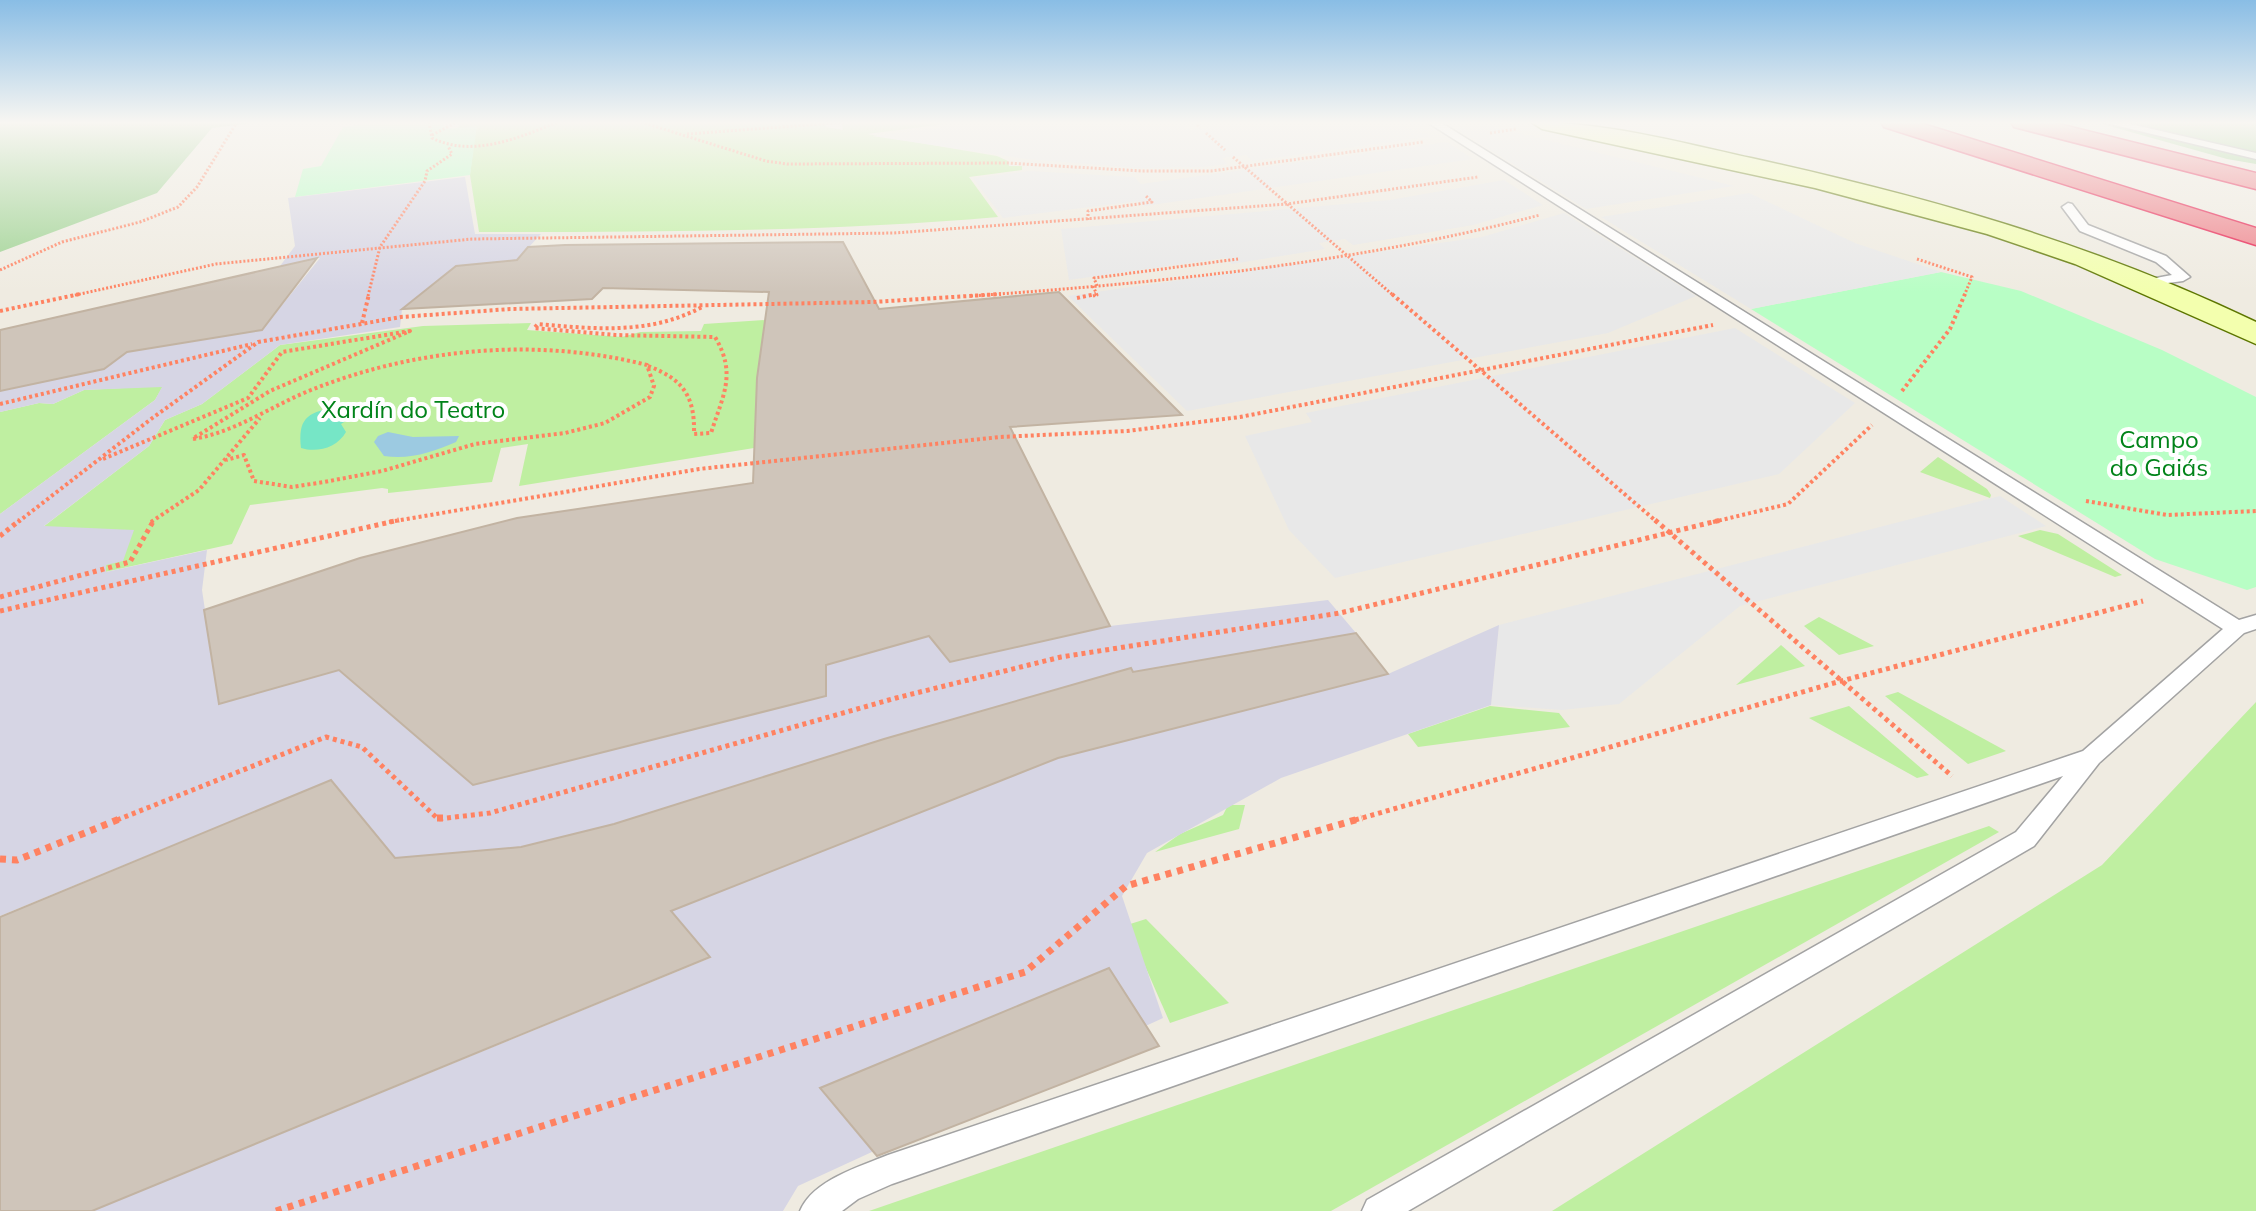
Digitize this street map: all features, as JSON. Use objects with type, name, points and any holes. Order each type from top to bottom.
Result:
[{"type":"highway","points":[[2071,179],[2256,237]]},
{"type":"highway","points":[[2128,179],[2256,218]]},
{"type":"street","points":[[1798,179],[1882,197],[2042,242],[2150,283],[2256,334]]},
{"type":"lane","points":[[1378,1211],[2025,839],[2091,757],[2246,625],[2179,591],[1521,179]]},
{"type":"lane","points":[[2068,207],[2084,228],[2161,259],[2183,277],[2150,283]]},
{"type":"lane","points":[[816,1211],[847,1188],[888,1170],[2091,757]]},
{"type":"path","points":[[0,270],[62,242],[154,218],[178,207],[202,179]]},
{"type":"path","points":[[362,323],[380,247],[425,179]]},
{"type":"path","points":[[1258,179],[1977,798]]},
{"type":"path","points":[[0,311],[216,264],[380,247],[498,238],[894,233],[1287,204],[1465,179]]},
{"type":"path","points":[[1088,220],[1088,211],[1152,202],[1145,195]]},
{"type":"path","points":[[0,404],[258,342],[401,317],[510,309],[873,302],[1095,286],[1242,270],[1471,233],[1568,208]]},
{"type":"path","points":[[1077,298],[1097,295],[1094,278],[1238,259]]},
{"type":"path","points":[[0,859],[17,860],[326,737],[362,747],[438,819],[490,813],[896,698],[1061,657],[1340,613],[1788,504],[1888,409],[1950,329],[1972,277],[1917,259]]},
{"type":"path","points":[[97,461],[248,398],[282,352],[410,331],[270,391],[192,438],[198,439],[263,414],[327,384],[445,357],[556,351],[593,353],[668,372],[685,384],[695,413],[694,434],[711,433],[730,382],[727,353],[715,337],[615,335],[534,328],[538,324],[626,330],[683,320],[703,307]]},
{"type":"path","points":[[0,611],[395,521],[699,469],[1000,437],[1127,431],[1193,424],[1745,318]]},
{"type":"path","points":[[0,536],[151,419],[258,342]]},
{"type":"path","points":[[226,460],[244,455],[254,481],[292,487],[382,471],[475,444],[565,433],[605,423],[650,397],[654,386],[647,365]]},
{"type":"path","points":[[0,597],[130,562],[150,523],[199,490],[263,414]]},
{"type":"path","points":[[2045,507],[2084,501],[2167,515],[2256,511]]},
{"type":"path","points":[[276,1211],[1025,972],[1126,886],[1841,681],[2179,591]]},
{"type":"green space","points":[[0,179],[169,179],[157,193],[0,252]]},
{"type":"green space","points":[[300,179],[442,179],[295,197]]},
{"type":"green space","points":[[471,179],[970,179],[998,217],[804,228],[479,232]]},
{"type":"green space","name":"Campo do Gaiás","points":[[1941,272],[2021,291],[2162,350],[2256,397],[2256,587],[2247,590],[2155,559],[1751,309]]},
{"type":"green space","name":"Xardín do Teatro","points":[[765,320],[754,448],[519,486],[528,444],[501,448],[492,482],[388,493],[388,489],[382,488],[250,505],[232,544],[105,572],[106,565],[43,527],[149,446],[165,420],[202,404],[280,345],[423,326],[531,323],[527,330],[622,337],[640,332],[701,331],[704,324]]},
{"type":"green space","points":[[163,386],[155,400],[0,514],[0,412],[39,403],[53,404],[84,390]]},
{"type":"green space","points":[[334,408],[353,413],[341,424],[346,432],[342,437],[326,448],[301,448],[301,430],[306,419],[317,412]]},
{"type":"green space","points":[[1938,457],[1987,489],[1990,498],[1920,472]]},
{"type":"green space","points":[[2040,530],[2058,534],[2122,575],[2115,577],[2018,536]]},
{"type":"green space","points":[[1819,617],[1874,646],[1839,655],[1804,626]]},
{"type":"green space","points":[[1781,645],[1805,666],[1736,685]]},
{"type":"green space","points":[[1898,692],[2006,751],[1968,764],[1885,696]]},
{"type":"green space","points":[[2256,702],[2256,1211],[1552,1211],[2102,865]]},
{"type":"green space","points":[[1490,706],[1559,713],[1570,727],[1418,747],[1408,734]]},
{"type":"green space","points":[[1849,706],[1929,775],[1917,778],[1809,718]]},
{"type":"green space","points":[[1228,805],[1245,805],[1239,829],[1155,852],[1180,834],[1223,815]]},
{"type":"green space","points":[[1989,826],[1999,832],[1331,1211],[869,1211]]},
{"type":"green space","points":[[1146,919],[1229,1003],[1170,1023],[1127,925]]},
{"type":"shaded area","points":[[465,179],[475,234],[541,234],[517,260],[456,266],[402,309],[400,327],[280,345],[202,404],[165,420],[149,446],[44,526],[134,530],[123,561],[106,565],[106,572],[207,550],[202,590],[219,704],[339,670],[473,785],[826,696],[826,665],[929,636],[950,662],[1110,626],[1328,600],[1356,633],[1094,679],[884,739],[614,824],[521,847],[395,858],[331,780],[0,916],[0,514],[155,400],[162,387],[84,390],[53,404],[39,403],[0,412],[0,391],[103,369],[127,352],[262,330],[320,258],[280,266],[295,246],[288,198]]},
{"type":"shaded area","points":[[973,179],[1136,179],[1141,184],[1181,179],[1336,179],[1144,206],[1138,201],[1003,218]]},
{"type":"shaded area","points":[[1537,179],[1703,179],[1734,186],[1586,209]]},
{"type":"shaded area","points":[[1504,180],[1543,205],[1473,225],[1353,245],[1345,239],[1319,243],[1325,249],[1232,264],[1225,258],[1069,280],[1061,229],[1390,200]]},
{"type":"shaded area","points":[[1749,193],[1855,243],[1941,272],[1751,309],[1601,217]]},
{"type":"shaded area","points":[[1564,213],[1696,296],[1608,333],[1187,411],[1068,296],[1482,237]]},
{"type":"shaded area","points":[[1735,328],[1855,403],[1779,474],[1335,578],[1289,530],[1245,436],[1312,422],[1306,413]]},
{"type":"shaded area","points":[[2000,496],[2046,526],[1740,606],[1619,704],[1562,710],[1491,705],[1499,625]]},
{"type":"shaded area","points":[[1499,625],[1491,705],[1281,778],[1147,853],[1122,896],[1163,1018],[798,1186],[783,1211],[92,1211],[710,958],[671,911],[1058,758],[1388,674]]},
{"type":"water","points":[[388,432],[413,437],[459,436],[456,442],[430,452],[394,457],[384,456],[374,442],[378,436]]},
{"type":"building","points":[[843,242],[879,309],[1059,292],[1182,415],[1010,427],[1110,626],[950,662],[929,636],[826,665],[826,696],[473,785],[339,670],[219,704],[204,610],[360,558],[517,518],[753,483],[757,378],[769,292],[603,288],[592,299],[402,309],[456,266],[517,260],[528,247]]},
{"type":"building","points":[[317,258],[262,330],[127,352],[104,369],[0,391],[0,330]]},
{"type":"building","points":[[1356,633],[1388,674],[1058,758],[671,911],[710,957],[92,1211],[0,1211],[0,917],[331,780],[395,858],[521,847],[614,824],[884,739],[1131,668],[1133,672]]},
{"type":"building","points":[[1109,968],[1159,1046],[877,1156],[820,1088]]}]
